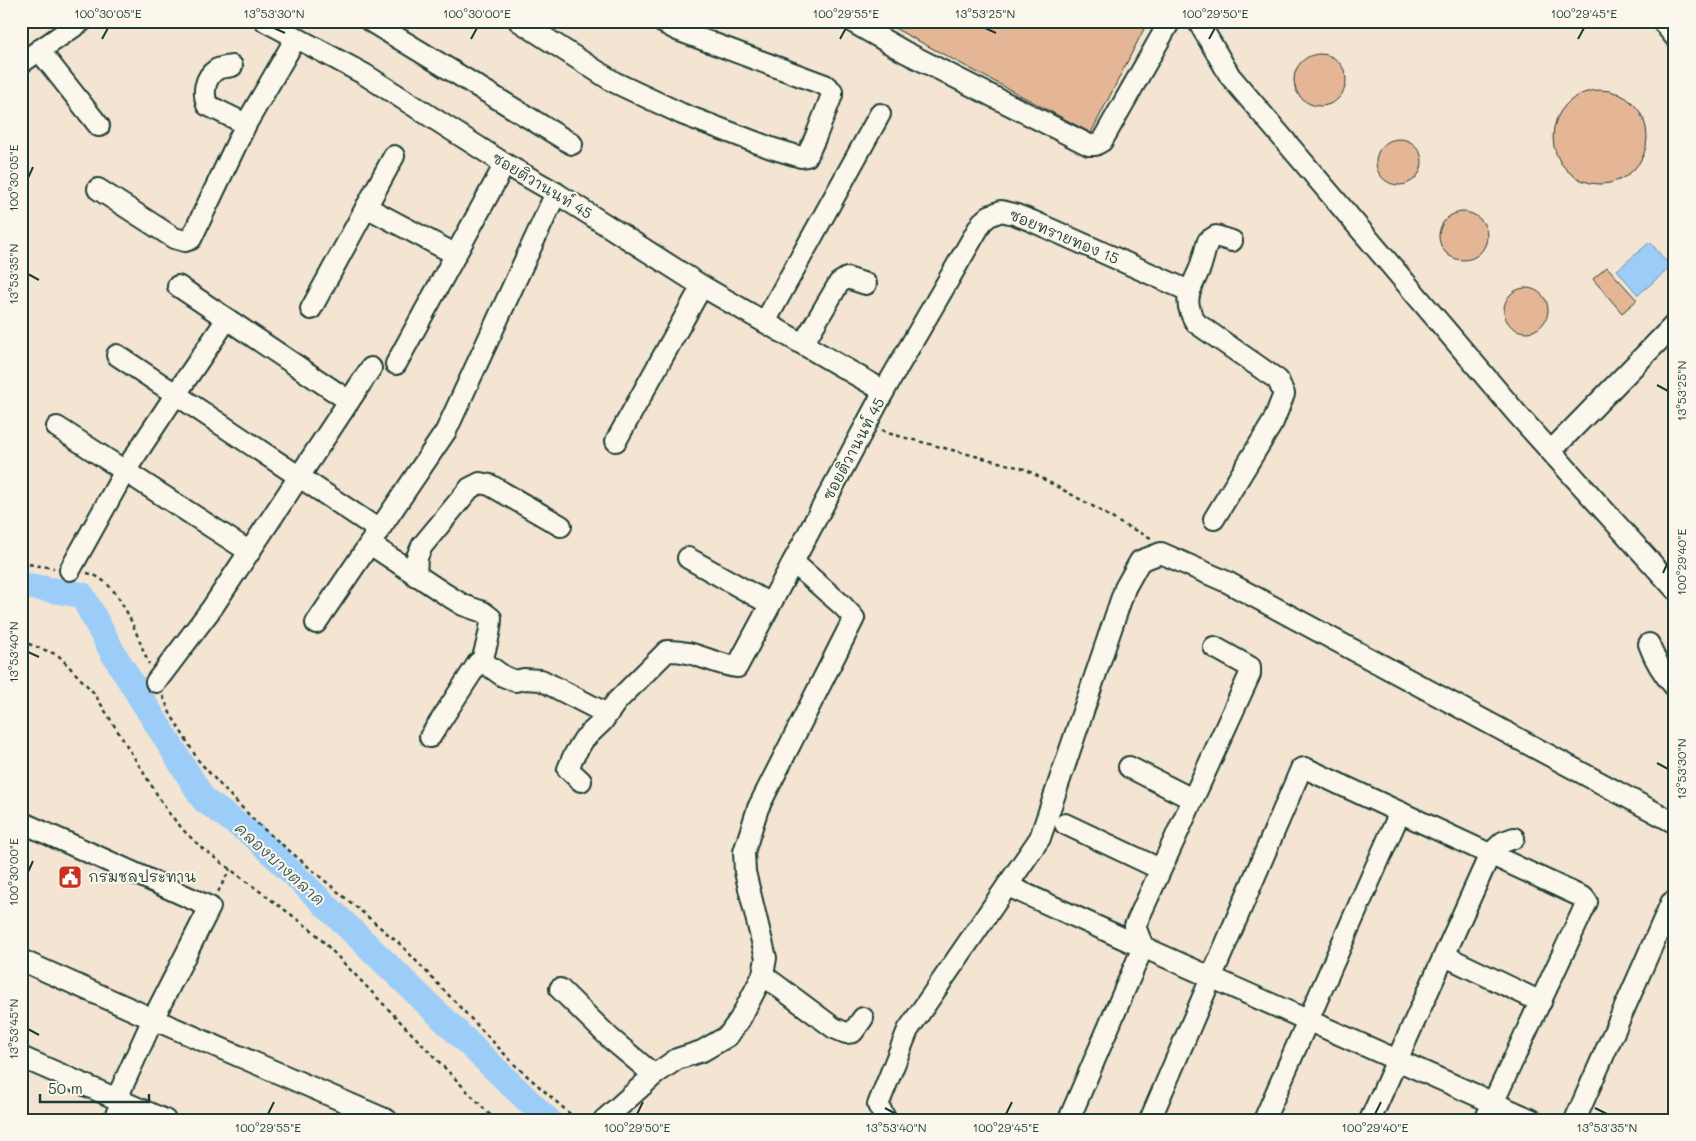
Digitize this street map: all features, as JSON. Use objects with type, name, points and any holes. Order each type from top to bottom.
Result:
[{"type":"street","points":[[21,63],[82,21]]},
{"type":"street","name":"ซอยติวานนท์ 45","points":[[265,21],[364,74],[702,286],[884,391],[737,667],[722,664],[692,653],[667,651],[607,714]]},
{"type":"street","points":[[370,21],[572,144]]},
{"type":"street","points":[[519,21],[614,82],[682,114],[771,148],[801,157],[807,156],[832,91],[825,85],[673,24]]},
{"type":"street","points":[[854,21],[856,24],[906,52],[1089,145],[1095,145],[1102,141],[1170,21]]},
{"type":"street","points":[[1198,21],[1230,76],[1551,451],[1675,589]]},
{"type":"street","points":[[1662,21],[1675,37]]},
{"type":"street","points":[[98,189],[174,238],[185,241],[191,239],[246,124],[296,38]]},
{"type":"street","points":[[39,50],[99,126]]},
{"type":"street","points":[[232,66],[216,70],[207,81],[204,90],[205,98],[207,105],[246,124]]},
{"type":"street","points":[[766,322],[880,114]]},
{"type":"street","points":[[311,309],[394,156]]},
{"type":"street","points":[[396,364],[505,164]]},
{"type":"street","points":[[316,623],[446,431],[556,193]]},
{"type":"street","points":[[366,208],[455,254]]},
{"type":"street","name":"ซอยทรายทอง 15","points":[[884,391],[982,222],[989,216],[1001,211],[1032,221],[1189,291]]},
{"type":"street","points":[[1214,519],[1273,422],[1284,394],[1278,380],[1223,344],[1196,323],[1188,311],[1189,291],[1200,268],[1208,241],[1216,236],[1232,241]]},
{"type":"street","points":[[803,344],[839,282],[847,278],[866,284]]},
{"type":"street","points":[[178,286],[349,400]]},
{"type":"street","points":[[616,441],[702,286]]},
{"type":"street","points":[[70,570],[125,472],[176,394],[228,320]]},
{"type":"street","points":[[1551,451],[1675,324]]},
{"type":"street","points":[[118,354],[300,477],[375,537],[416,576],[491,618],[491,633],[482,660],[478,663],[430,737]]},
{"type":"street","points":[[156,682],[212,608],[371,368]]},
{"type":"street","points":[[57,427],[250,552]]},
{"type":"street","points":[[416,576],[417,557],[422,546],[470,488],[480,483],[490,485],[561,526]]},
{"type":"street","points":[[886,1120],[878,1105],[908,1030],[1040,838],[1124,588],[1140,561],[1161,552],[1227,582],[1675,823]]},
{"type":"street","points":[[688,558],[770,604]]},
{"type":"street","points":[[604,1120],[654,1075],[677,1059],[702,1051],[728,1036],[740,1019],[763,975],[766,958],[745,872],[744,852],[758,808],[854,618],[793,562]]},
{"type":"street","points":[[1649,644],[1653,657],[1663,674],[1675,687]]},
{"type":"street","points":[[1070,1117],[1142,944],[1135,926],[1251,670],[1247,665],[1214,647]]},
{"type":"street","points":[[482,660],[503,676],[515,681],[524,679],[541,680],[607,714],[584,739],[572,757],[568,769],[581,781]]},
{"type":"street","points":[[1128,767],[1192,799]]},
{"type":"street","points":[[1150,1120],[1302,768],[1584,898],[1587,902],[1489,1111]]},
{"type":"street","points":[[1264,1120],[1400,812]]},
{"type":"street","points":[[21,822],[210,907],[153,1019],[119,1099],[114,1120]]},
{"type":"street","points":[[1064,824],[1160,868]]},
{"type":"street","points":[[1370,1120],[1490,854],[1503,842],[1514,838]]},
{"type":"street","points":[[1008,886],[1131,942],[1142,944],[1211,977],[1398,1060],[1489,1111],[1532,1120]]},
{"type":"street","points":[[1575,1120],[1671,903]]},
{"type":"street","points":[[1445,956],[1541,1002]]},
{"type":"street","points":[[21,960],[387,1120]]},
{"type":"street","points":[[763,975],[834,1028],[846,1033],[853,1032],[863,1018]]},
{"type":"street","points":[[560,989],[602,1030],[654,1075]]},
{"type":"street","points":[[21,1057],[165,1120]]},
{"type":"path","points":[[868,422],[887,433],[1025,468],[1120,523],[1155,540]]},
{"type":"path","points":[[21,563],[94,574],[110,586],[126,611],[170,713],[198,760],[224,790],[260,825],[401,945],[516,1066],[577,1120]]},
{"type":"path","points":[[21,641],[58,655],[75,671],[94,693],[168,812],[198,843],[313,931],[495,1120]]},
{"type":"path","points":[[210,907],[230,869]]},
{"type":"water","points":[[1650,242],[1671,267],[1638,295],[1617,270]]},
{"type":"building","points":[[881,21],[1148,21],[1091,133]]},
{"type":"building","points":[[1315,54],[1325,54],[1339,61],[1346,75],[1346,85],[1339,99],[1325,106],[1315,106],[1305,102],[1298,95],[1294,85],[1294,75],[1298,65],[1305,58]]},
{"type":"building","points":[[1600,90],[1618,93],[1633,104],[1644,119],[1647,137],[1644,155],[1633,170],[1618,181],[1600,184],[1582,181],[1567,170],[1556,155],[1553,137],[1556,119],[1567,104],[1582,93]]},
{"type":"building","points":[[1404,139],[1408,140],[1418,149],[1421,153],[1421,171],[1412,181],[1404,185],[1394,185],[1386,181],[1377,171],[1376,157],[1380,149],[1390,140]]},
{"type":"building","points":[[1463,212],[1472,214],[1480,219],[1485,227],[1487,236],[1485,245],[1480,253],[1472,258],[1463,260],[1454,258],[1446,253],[1441,245],[1439,236],[1441,227],[1446,219],[1454,214]]},
{"type":"building","points":[[1607,267],[1637,300],[1622,313],[1593,279]]},
{"type":"building","points":[[1530,288],[1542,294],[1547,301],[1547,319],[1542,326],[1535,331],[1522,332],[1514,329],[1507,322],[1504,306],[1507,298],[1514,291]]},
{"type":"waterway","name":"คลองบางตลาด","points":[[21,585],[82,595],[113,653],[204,800],[255,837],[548,1120]]},
{"type":"place","name":"กรมชลประทาน","points":[[70,877]]}]
